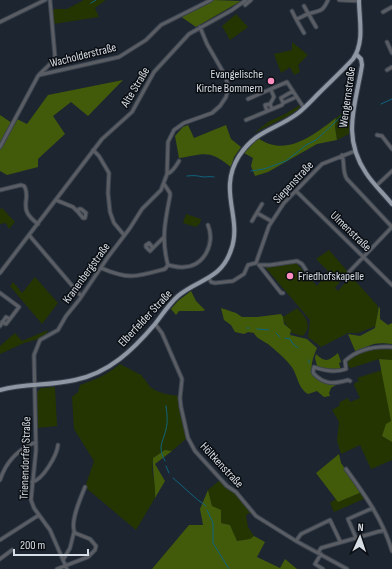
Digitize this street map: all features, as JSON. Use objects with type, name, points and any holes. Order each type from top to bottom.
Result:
[{"type":"main road","points":[[356,54],[360,40],[359,1]]},
{"type":"main road","name":"Elberfelder Straße","points":[[0,390],[12,387],[35,386],[71,381],[98,373],[111,366],[128,353],[180,295],[210,278],[222,267],[233,244],[235,229],[230,200],[230,185],[234,168],[245,147],[257,135],[294,116],[304,108],[356,54]]},
{"type":"main road","name":"Wengernstraße","points":[[356,54],[361,59],[362,65],[351,124],[355,151],[362,167],[392,204]]},
{"type":"street","points":[[0,22],[45,0]]},
{"type":"street","points":[[0,147],[39,75],[43,69],[54,61],[55,57],[50,0]]},
{"type":"street","name":"Wacholderstraße","points":[[39,75],[119,57],[146,40],[161,25],[211,0]]},
{"type":"street","name":"Alte Straße","points":[[0,273],[93,150],[106,135],[126,119],[132,112],[140,100],[152,74],[158,67],[186,36],[232,10],[246,0]]},
{"type":"street","points":[[245,5],[251,0]]},
{"type":"street","points":[[297,21],[309,14],[322,10],[328,0]]},
{"type":"street","points":[[339,0],[359,1]]},
{"type":"street","points":[[304,6],[316,27]]},
{"type":"street","points":[[383,12],[392,7]]},
{"type":"street","points":[[292,11],[304,33]]},
{"type":"street","name":"Kranenbergstraße","points":[[35,386],[34,357],[40,340],[58,330],[142,209],[157,194],[164,184],[167,174],[167,146],[174,130],[184,123],[207,116],[214,112],[223,102],[228,91],[226,76],[207,44],[200,27]]},
{"type":"street","points":[[387,42],[392,53]]},
{"type":"street","points":[[386,70],[392,67]]},
{"type":"street","points":[[248,99],[287,82],[304,108]]},
{"type":"street","points":[[266,111],[265,106],[270,104],[274,98],[271,90]]},
{"type":"street","points":[[283,103],[281,99],[282,97],[293,91]]},
{"type":"street","points":[[246,120],[282,105],[283,103],[294,98]]},
{"type":"street","points":[[270,104],[272,109]]},
{"type":"street","points":[[377,135],[382,136],[392,149]]},
{"type":"street","points":[[93,150],[99,156],[109,173],[108,193],[110,212],[114,223],[124,235]]},
{"type":"street","name":"Siepenstraße","points":[[257,264],[271,221],[284,203],[320,165],[355,151]]},
{"type":"street","points":[[342,155],[346,179],[392,228],[349,272]]},
{"type":"street","name":"Kranenbergstraße","points":[[167,174],[175,168],[179,161]]},
{"type":"street","points":[[376,186],[392,171]]},
{"type":"street","points":[[164,184],[170,193],[164,228],[168,265]]},
{"type":"street","points":[[0,190],[20,185],[24,186],[27,191],[27,212],[38,224]]},
{"type":"street","name":"Ulmenstraße","points":[[296,191],[392,285]]},
{"type":"street","points":[[56,200],[73,207],[78,212]]},
{"type":"street","points":[[252,221],[262,204]]},
{"type":"street","name":"Siepenstraße","points":[[257,213],[271,221]]},
{"type":"street","points":[[168,265],[186,267],[197,264],[201,261],[208,248],[210,238],[208,225]]},
{"type":"street","points":[[29,235],[81,296]]},
{"type":"street","points":[[153,248],[164,238]]},
{"type":"street","points":[[210,278],[211,282],[217,283],[238,278],[244,274],[248,265],[247,259]]},
{"type":"street","points":[[248,265],[270,265],[297,261],[302,264],[306,270]]},
{"type":"street","points":[[257,264],[281,292],[283,292]]},
{"type":"street","points":[[101,268],[115,274],[132,277],[165,269],[168,265]]},
{"type":"street","points":[[0,293],[19,307],[10,319],[6,317],[0,326]]},
{"type":"street","name":"Höltkenstraße","points":[[155,324],[162,333],[182,379],[180,398],[181,407],[188,438],[195,451],[227,486],[236,492],[254,514],[296,541],[347,569]]},
{"type":"street","points":[[350,381],[348,380],[338,384],[329,384],[319,379],[313,372],[314,367],[330,372],[342,371],[346,368],[346,361],[362,350],[376,347],[392,347]]},
{"type":"street","name":"Trienendorfer Straße","points":[[35,386],[36,442],[31,500],[34,508],[50,530],[67,569]]},
{"type":"street","points":[[0,480],[14,456],[23,448],[36,442]]},
{"type":"street","points":[[32,482],[38,480],[47,469],[58,449],[58,445]]},
{"type":"street","points":[[346,469],[373,508],[392,551]]},
{"type":"street","points":[[63,560],[70,548],[74,532],[74,520],[85,487]]},
{"type":"street","points":[[356,538],[348,519],[373,508]]},
{"type":"street","points":[[0,540],[39,515]]},
{"type":"street","points":[[296,541],[300,534],[330,520],[340,541]]},
{"type":"street","points":[[323,569],[315,564],[321,548],[340,541],[384,530]]},
{"type":"street","points":[[57,569],[88,557],[95,550],[96,546],[92,541],[74,532]]},
{"type":"street","points":[[0,559],[12,550]]},
{"type":"green space","points":[[84,0],[106,0],[95,8],[99,17],[53,24],[52,9],[67,9]]},
{"type":"green space","points":[[212,0],[241,1],[196,27],[180,16],[202,7]]},
{"type":"green space","points":[[236,14],[248,27],[230,40],[222,26]]},
{"type":"green space","points":[[292,42],[308,55],[298,65],[300,72],[294,75],[290,67],[281,73],[274,54],[292,50]]},
{"type":"green space","points":[[123,80],[88,116],[71,102],[53,116],[65,134],[38,159],[38,167],[7,175],[0,171],[0,115],[12,123],[15,118],[27,124],[48,95]]},
{"type":"green space","points":[[300,105],[299,109],[288,116],[254,133],[268,122]]},
{"type":"green space","points":[[350,109],[349,134],[337,140],[335,127],[336,118]]},
{"type":"green space","points":[[336,118],[335,127],[337,140],[317,144],[268,172],[255,176],[251,166],[253,158],[244,153],[258,138],[268,144],[279,146],[289,145],[309,137]]},
{"type":"green space","points":[[188,125],[194,138],[226,125],[231,139],[241,147],[234,157],[231,167],[224,161],[212,155],[201,154],[179,158],[175,136],[183,127]]},
{"type":"green space","points":[[2,208],[15,222],[9,229],[6,223],[0,224],[0,209]]},
{"type":"green space","points":[[186,214],[201,219],[200,223],[196,227],[183,223]]},
{"type":"green space","points":[[329,250],[348,272],[335,288],[338,291],[351,276],[378,308],[376,326],[358,333],[348,333],[321,347],[308,337],[310,320],[265,267],[296,263],[317,286],[328,271],[316,259]]},
{"type":"green space","points":[[35,277],[58,303],[42,324],[10,286],[13,282],[22,293]]},
{"type":"green space","points":[[191,291],[196,301],[205,310],[179,311],[176,315],[171,309],[178,301]]},
{"type":"green space","points":[[379,306],[380,319],[388,325],[392,323],[392,344],[373,344],[356,353],[348,334],[360,336],[375,328]]},
{"type":"green space","points":[[221,308],[236,313],[242,317],[281,314],[284,324],[291,330],[290,335],[307,339],[317,348],[312,363],[313,374],[321,381],[336,385],[331,388],[329,393],[330,396],[324,397],[317,391],[308,394],[304,391],[289,363],[283,357],[268,344],[258,338],[254,333],[248,332],[244,334],[235,332],[231,325],[224,320]]},
{"type":"green space","points":[[297,308],[308,324],[306,332],[303,336],[292,333],[283,317]]},
{"type":"green space","points":[[48,330],[45,337],[24,343],[0,354],[0,346],[15,333],[22,341]]},
{"type":"green space","points":[[370,348],[392,348],[392,360],[379,359],[351,368],[346,365],[353,356]]},
{"type":"green space","points":[[338,353],[341,362],[339,363],[341,370],[330,371],[317,366],[315,358],[316,354],[322,359],[327,360]]},
{"type":"green space","points":[[379,359],[392,360],[392,442],[382,436],[386,424],[391,421]]},
{"type":"green space","points":[[120,364],[143,376],[142,377],[150,387],[156,391],[179,396],[187,438],[172,451],[165,450],[153,458],[152,470],[156,490],[155,498],[136,530],[85,487],[94,461],[74,429],[72,397],[78,392],[80,385],[111,371]]},
{"type":"green space","points":[[382,370],[391,421],[382,436],[392,442],[392,460],[371,469],[360,445],[341,454],[337,440],[339,422],[332,410],[339,406],[340,402],[348,398],[350,402],[360,398],[354,385],[359,381],[357,378]]},
{"type":"green space","points":[[55,387],[57,426],[37,428],[37,392],[41,388]]},
{"type":"green space","points":[[165,450],[172,451],[155,464],[165,481],[155,498],[153,458]]},
{"type":"green space","points":[[339,454],[341,463],[362,492],[338,502],[316,473]]},
{"type":"green space","points":[[220,480],[236,493],[254,515],[249,513],[246,515],[248,527],[254,536],[250,539],[237,541],[230,525],[221,523],[212,506],[208,490]]},
{"type":"green space","points":[[208,490],[212,506],[221,510],[221,523],[230,525],[237,541],[250,539],[254,536],[265,542],[257,557],[280,568],[285,559],[297,569],[152,569],[189,525],[203,525],[200,509]]},
{"type":"green space","points":[[362,492],[366,498],[334,512],[330,503],[336,499],[338,502]]},
{"type":"waterway","points":[[91,3],[96,0]]},
{"type":"waterway","points":[[381,104],[392,99]]},
{"type":"waterway","points":[[251,171],[264,169],[286,161],[306,145],[316,140],[351,106]]},
{"type":"waterway","points":[[187,176],[214,177]]},
{"type":"waterway","points":[[257,329],[269,330]]},
{"type":"waterway","points":[[276,333],[280,337]]},
{"type":"waterway","points":[[285,338],[290,339],[298,348]]},
{"type":"waterway","points":[[165,461],[161,452],[161,445],[167,423],[166,406]]},
{"type":"waterway","points":[[166,466],[169,473]]},
{"type":"waterway","points":[[173,478],[197,500],[206,506]]},
{"type":"waterway","points":[[207,510],[213,523],[213,543],[229,569]]},
{"type":"place","name":"Evangelische Kirche Bommern","points":[[271,81]]},
{"type":"place","name":"Friedhofskapelle","points":[[290,276]]}]
